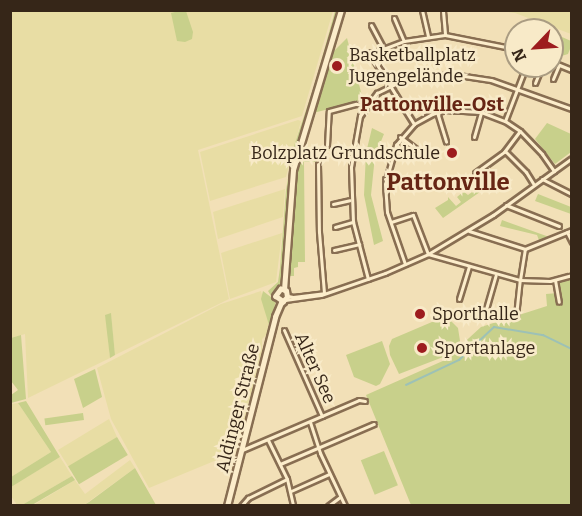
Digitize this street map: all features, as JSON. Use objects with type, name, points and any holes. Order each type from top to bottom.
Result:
[{"type":"main road","name":"Aldinger Straße","points":[[227,506],[276,317],[283,299],[276,294],[282,290],[284,277],[291,188],[297,154],[341,10]]},
{"type":"main road","points":[[282,290],[283,299]]},
{"type":"street","points":[[422,10],[428,36]]},
{"type":"street","points":[[443,11],[445,35]]},
{"type":"street","points":[[394,18],[404,41]]},
{"type":"street","points":[[371,26],[383,48]]},
{"type":"street","points":[[414,124],[369,53],[404,41],[445,35],[504,47]]},
{"type":"street","points":[[368,279],[358,244],[350,200],[353,146],[360,116],[366,105],[389,86],[419,75],[441,73],[491,80],[572,109]]},
{"type":"street","points":[[505,121],[522,78]]},
{"type":"street","points":[[535,83],[537,78]]},
{"type":"street","points":[[327,145],[329,111],[356,104],[366,105]]},
{"type":"street","points":[[405,264],[390,222],[385,179],[390,158],[400,137],[414,124],[437,112],[459,109],[481,112],[505,121],[520,131],[542,154],[554,171]]},
{"type":"street","points":[[437,112],[446,141]]},
{"type":"street","points":[[474,138],[481,112]]},
{"type":"street","points":[[475,172],[505,151],[520,131]]},
{"type":"street","points":[[400,137],[425,156]]},
{"type":"street","points":[[505,151],[526,172],[534,185]]},
{"type":"street","points":[[283,299],[300,300],[324,293],[368,279],[428,254],[469,231],[572,158]]},
{"type":"street","points":[[318,164],[319,232],[324,293]]},
{"type":"street","points":[[385,179],[412,182]]},
{"type":"street","points":[[542,180],[572,194]]},
{"type":"street","points":[[333,204],[350,200]]},
{"type":"street","points":[[506,205],[559,226]]},
{"type":"street","points":[[390,222],[413,214],[428,254]]},
{"type":"street","points":[[335,227],[353,222]]},
{"type":"street","points":[[469,231],[525,249],[572,230]]},
{"type":"street","points":[[567,232],[572,242]]},
{"type":"street","points":[[334,250],[358,244]]},
{"type":"street","points":[[516,316],[525,249]]},
{"type":"street","points":[[428,254],[520,280],[555,280],[569,276]]},
{"type":"street","points":[[459,299],[468,267]]},
{"type":"street","points":[[486,309],[496,275]]},
{"type":"street","points":[[555,280],[559,302]]},
{"type":"street","name":"Alter See","points":[[284,330],[322,416]]},
{"type":"street","points":[[242,450],[360,399],[365,401]]},
{"type":"street","points":[[310,422],[329,474],[345,506]]},
{"type":"street","points":[[280,464],[374,424]]},
{"type":"street","points":[[268,440],[287,479],[293,506]]},
{"type":"street","points":[[291,491],[329,474]]},
{"type":"street","points":[[241,506],[248,498],[287,479]]},
{"type":"street","points":[[328,506],[340,497]]},
{"type":"shaded area","points":[[11,11],[333,11],[302,116],[198,150],[229,299],[115,355],[111,314],[106,315],[110,358],[28,398],[25,334],[11,338]]},
{"type":"shaded area","points":[[502,11],[571,11],[571,34],[564,31],[564,18],[528,18]]},
{"type":"shaded area","points":[[298,120],[301,121],[286,177],[210,201],[200,152]]},
{"type":"shaded area","points":[[285,189],[283,217],[218,239],[213,212]]},
{"type":"shaded area","points":[[282,233],[276,282],[230,299],[221,253]]},
{"type":"shaded area","points":[[261,291],[269,320],[267,334],[262,339],[262,351],[236,452],[149,488],[111,419],[97,368],[221,304]]},
{"type":"shaded area","points":[[18,403],[51,452],[11,477],[11,404]]},
{"type":"shaded area","points":[[109,419],[117,437],[71,471],[58,450]]},
{"type":"shaded area","points":[[60,457],[72,476],[22,505],[17,505],[11,496],[10,487]]},
{"type":"shaded area","points":[[130,460],[135,468],[84,505],[32,506],[75,480],[85,494]]},
{"type":"green space","points":[[186,11],[193,32],[192,39],[185,42],[177,41],[171,13]]},
{"type":"green space","points":[[335,11],[340,11],[296,154],[290,188],[281,286],[271,296],[268,291],[278,282],[286,190],[293,149],[315,83]]},
{"type":"green space","points":[[347,38],[362,96],[357,102],[313,113],[332,53]]},
{"type":"green space","points":[[564,38],[572,44],[568,54],[564,55]]},
{"type":"green space","points":[[547,123],[571,134],[571,152],[555,164],[535,139]]},
{"type":"green space","points":[[372,128],[384,134],[375,156],[371,195],[383,241],[374,245],[364,195],[366,153]]},
{"type":"green space","points":[[302,146],[332,150],[317,153],[316,162],[304,162],[305,262],[298,262],[298,267],[294,268],[294,276],[287,276],[295,176]]},
{"type":"green space","points":[[474,175],[476,177],[480,175],[487,187],[443,218],[435,208],[448,200],[448,197],[456,206],[461,202],[457,197],[463,192],[458,188],[461,183],[469,185],[470,189],[464,192],[468,195],[479,187],[471,177]]},
{"type":"green space","points":[[538,194],[571,207],[571,214],[535,201]]},
{"type":"green space","points":[[502,220],[552,238],[540,243],[537,235],[500,226]]},
{"type":"green space","points":[[571,272],[571,505],[411,505],[366,395],[445,360],[481,327],[547,306],[546,294],[558,293],[556,284],[560,283],[559,279]]},
{"type":"green space","points":[[263,291],[276,301],[269,325],[261,299]]},
{"type":"green space","points":[[111,313],[115,355],[110,358],[105,315]]},
{"type":"green space","name":"Sportanlage","points":[[439,319],[451,321],[458,328],[460,341],[457,346],[451,354],[399,374],[390,355],[389,346],[392,339]]},
{"type":"green space","points":[[21,335],[26,399],[11,403],[11,395],[18,390],[11,381],[11,338]]},
{"type":"green space","points":[[382,341],[390,364],[380,384],[376,386],[354,377],[346,355]]},
{"type":"green space","points":[[95,369],[102,397],[83,408],[74,379]]},
{"type":"green space","points":[[26,401],[60,457],[11,487],[11,477],[51,452],[18,403]]},
{"type":"green space","points":[[83,413],[84,420],[45,425],[44,418]]},
{"type":"green space","points":[[117,437],[128,455],[79,484],[68,466]]},
{"type":"green space","points":[[384,451],[398,485],[375,495],[361,460]]},
{"type":"green space","points":[[135,468],[156,505],[84,505],[89,502]]},
{"type":"green space","points":[[72,476],[75,480],[32,505],[22,505]]},
{"type":"waterway","points":[[406,385],[459,360],[494,327],[543,335],[572,349]]},
{"type":"place","name":"Basketballplatz Jugengelände","points":[[337,66]]},
{"type":"place","name":"Bolzplatz Grundschule","points":[[452,153]]},
{"type":"place","name":"Sporthalle","points":[[420,314]]},
{"type":"place","name":"Sportanlage","points":[[422,348]]},
{"type":"district","name":"Pattonville-Ost","points":[[432,104]]},
{"type":"district","name":"Pattonville","points":[[448,183]]}]
